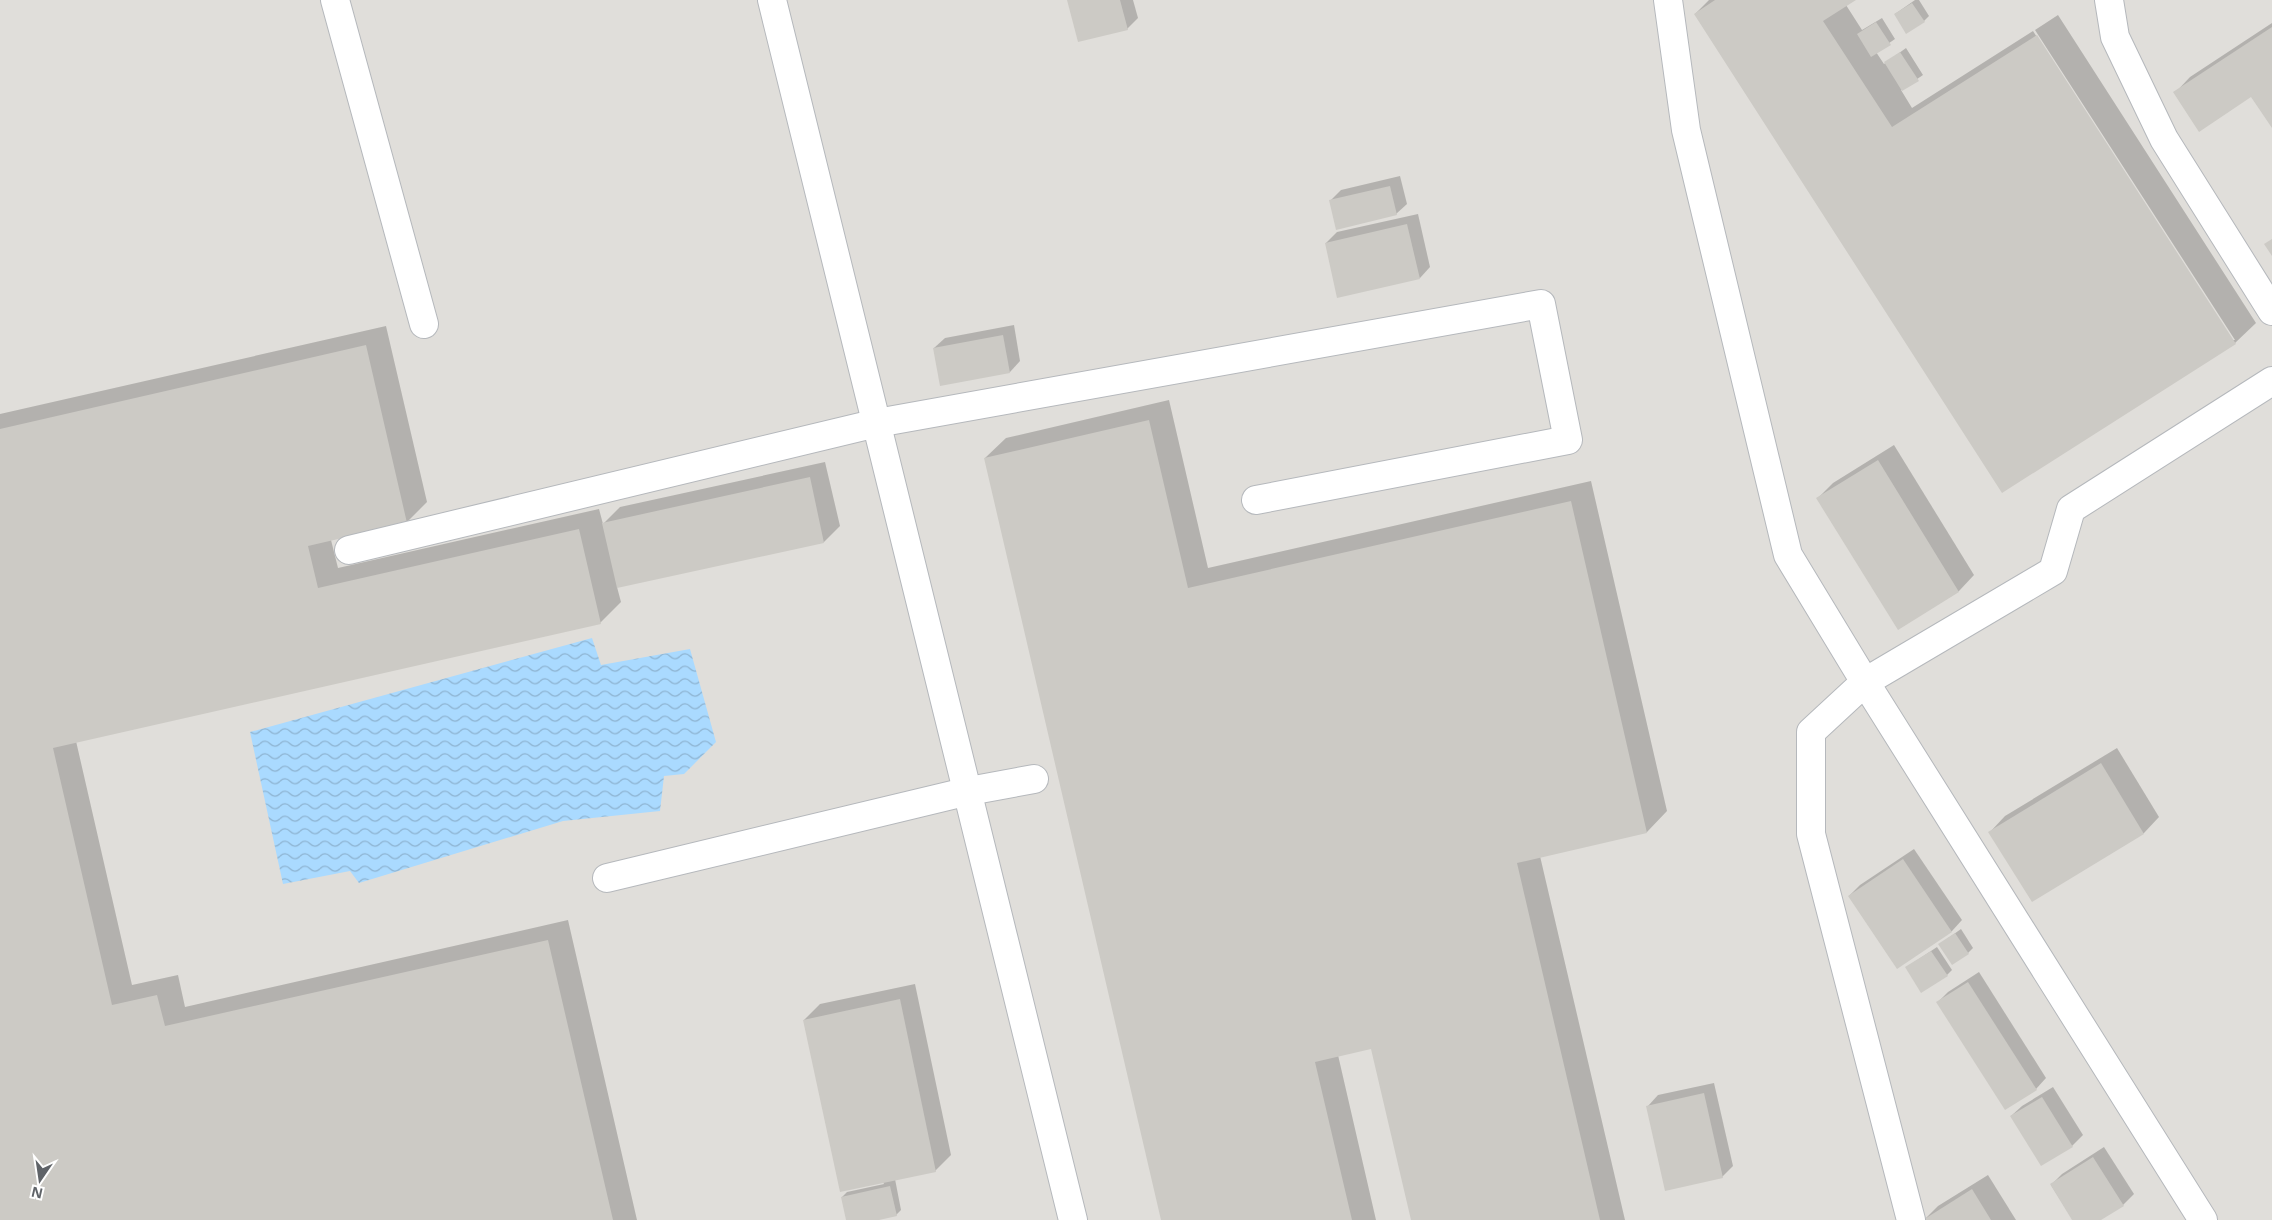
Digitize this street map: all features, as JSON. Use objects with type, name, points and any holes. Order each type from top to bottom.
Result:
[{"type":"lane","points":[[335,0],[424,324]]},
{"type":"lane","points":[[772,0],[969,791],[1073,1220]]},
{"type":"lane","points":[[1668,0],[1686,130],[1788,555],[1865,682],[2203,1220]]},
{"type":"lane","points":[[2109,0],[2115,37],[2164,139],[2272,311]]},
{"type":"lane","points":[[349,550],[877,423],[1541,304],[1568,440],[1256,500]]},
{"type":"lane","points":[[1911,1220],[1810,834],[1811,732],[1865,682],[2053,571],[2071,510],[2272,381]]},
{"type":"lane","points":[[607,878],[969,791],[1034,779]]},
{"type":"shaded area","points":[[0,0],[2272,0],[2272,1220],[0,1220]]},
{"type":"water","points":[[592,638],[601,665],[690,649],[716,742],[684,774],[664,776],[660,811],[563,821],[359,883],[350,871],[283,884],[250,732]]},
{"type":"building","points":[[1067,0],[1120,0],[1128,30],[1078,42]]},
{"type":"building","points":[[1715,0],[1856,0],[1823,21],[1892,127],[2037,35],[2236,344],[2002,493],[1694,14]]},
{"type":"building","points":[[1912,3],[1925,22],[1906,34],[1894,14]]},
{"type":"building","points":[[1876,22],[1891,45],[1871,57],[1857,34]]},
{"type":"building","points":[[2272,27],[2272,128],[2251,97],[2199,132],[2173,92]]},
{"type":"building","points":[[1900,52],[1919,81],[1902,91],[1884,62]]},
{"type":"building","points":[[1390,186],[1397,215],[1336,230],[1329,200]]},
{"type":"building","points":[[1407,224],[1420,279],[1337,298],[1325,243]]},
{"type":"building","points":[[2272,239],[2272,256],[2264,244]]},
{"type":"building","points":[[1003,335],[1010,373],[940,386],[933,348]]},
{"type":"building","points":[[366,345],[407,523],[308,546],[318,588],[579,529],[601,624],[53,748],[112,1005],[157,995],[165,1026],[548,940],[613,1220],[0,1220],[0,429]]},
{"type":"building","points":[[1149,420],[1188,588],[1571,501],[1647,833],[1517,863],[1600,1220],[1411,1220],[1371,1049],[1315,1062],[1352,1220],[1161,1220],[984,458]]},
{"type":"building","points":[[1878,460],[1959,592],[1898,630],[1816,498]]},
{"type":"building","points":[[810,477],[824,543],[617,588],[602,523]]},
{"type":"building","points":[[2101,763],[2144,834],[2032,902],[1988,832]]},
{"type":"building","points":[[1903,859],[1952,932],[1897,969],[1848,896]]},
{"type":"building","points":[[1955,933],[1969,954],[1952,965],[1938,944]]},
{"type":"building","points":[[1931,951],[1948,976],[1921,993],[1905,967]]},
{"type":"building","points":[[1968,982],[2037,1090],[2005,1110],[1936,1002]]},
{"type":"building","points":[[900,999],[936,1172],[840,1192],[803,1020]]},
{"type":"building","points":[[1704,1093],[1723,1178],[1665,1191],[1646,1106]]},
{"type":"building","points":[[2042,1097],[2073,1147],[2041,1166],[2010,1116]]},
{"type":"building","points":[[2093,1157],[2124,1206],[2101,1220],[2072,1220],[2050,1184]]},
{"type":"building","points":[[890,1186],[897,1216],[879,1220],[846,1220],[841,1197]]},
{"type":"building","points":[[1972,1189],[1991,1220],[1923,1220]]}]
